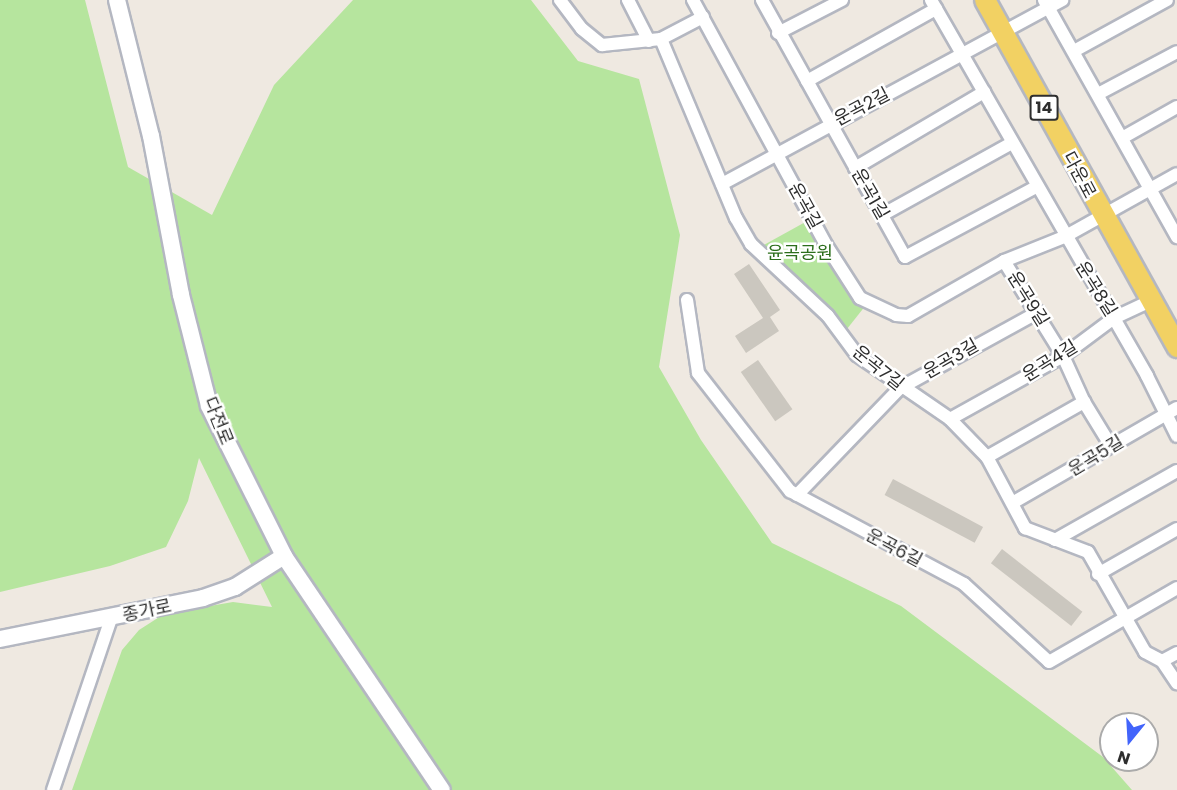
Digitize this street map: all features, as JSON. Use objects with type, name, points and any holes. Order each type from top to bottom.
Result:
[{"type":"main road","name":"다전로","points":[[117,0],[151,136],[181,295],[209,406],[284,556],[442,790]]},
{"type":"main road","name":"다운로","points":[[985,0],[1102,217],[1177,347]]},
{"type":"main road","name":"종가로","points":[[0,639],[175,605],[235,587],[284,556]]},
{"type":"street","points":[[560,0],[582,29],[602,45],[655,40],[703,17]]},
{"type":"street","name":"운곡7길","points":[[628,0],[655,40],[751,244],[828,316],[857,355],[900,388],[950,419],[987,457],[1014,502],[1025,528],[1088,552],[1098,574],[1145,652],[1161,661],[1177,683]]},
{"type":"street","name":"운곡길","points":[[693,0],[776,154],[860,298],[896,315],[908,316],[1004,261],[1064,237],[1177,174]]},
{"type":"street","name":"운곡1길","points":[[762,0],[778,33],[905,257],[1036,187]]},
{"type":"street","points":[[778,33],[842,0]]},
{"type":"street","name":"운곡2길","points":[[722,184],[962,54],[1046,4],[1062,0]]},
{"type":"street","points":[[1074,51],[1167,0]]},
{"type":"street","name":"운곡8길","points":[[807,81],[934,4],[1064,237],[1114,318],[1177,436]]},
{"type":"street","points":[[1046,4],[1153,189],[1176,234]]},
{"type":"street","points":[[1098,94],[1177,51]]},
{"type":"street","points":[[855,168],[984,92]]},
{"type":"street","points":[[1122,138],[1177,107]]},
{"type":"street","points":[[882,215],[1012,143]]},
{"type":"street","name":"운곡9길","points":[[1004,261],[1038,312],[1063,356],[1084,402],[1112,446]]},
{"type":"street","name":"운곡6길","points":[[687,300],[698,373],[740,430],[797,495],[963,584],[1049,662],[1177,588]]},
{"type":"street","name":"운곡4길","points":[[950,419],[1063,356],[1114,318],[1150,301]]},
{"type":"street","name":"운곡3길","points":[[797,495],[900,388],[1038,312]]},
{"type":"street","points":[[987,457],[1084,402]]},
{"type":"street","name":"운곡5길","points":[[1014,502],[1177,408]]},
{"type":"street","points":[[1055,540],[1177,471]]},
{"type":"street","points":[[1098,574],[1177,529]]},
{"type":"street","points":[[53,790],[111,619]]},
{"type":"street","points":[[1161,661],[1177,653]]},
{"type":"green space","points":[[0,0],[85,0],[128,167],[212,215],[274,85],[353,0],[531,0],[578,61],[639,79],[680,235],[659,367],[701,440],[772,543],[901,606],[1099,754],[1099,772],[1116,772],[1132,790],[72,790],[122,650],[139,630],[164,614],[233,602],[272,607],[199,458],[188,501],[166,547],[110,566],[0,592]]},
{"type":"green space","name":"윤곡공원","points":[[809,220],[866,305],[843,334],[760,247]]},
{"type":"building","points":[[749,264],[780,310],[770,317],[779,331],[746,353],[735,336],[763,318],[734,274]]},
{"type":"building","points":[[758,360],[792,409],[775,421],[741,372]]},
{"type":"building","points":[[893,479],[983,527],[975,543],[885,495]]},
{"type":"building","points":[[1002,549],[1082,612],[1071,626],[991,563]]}]
